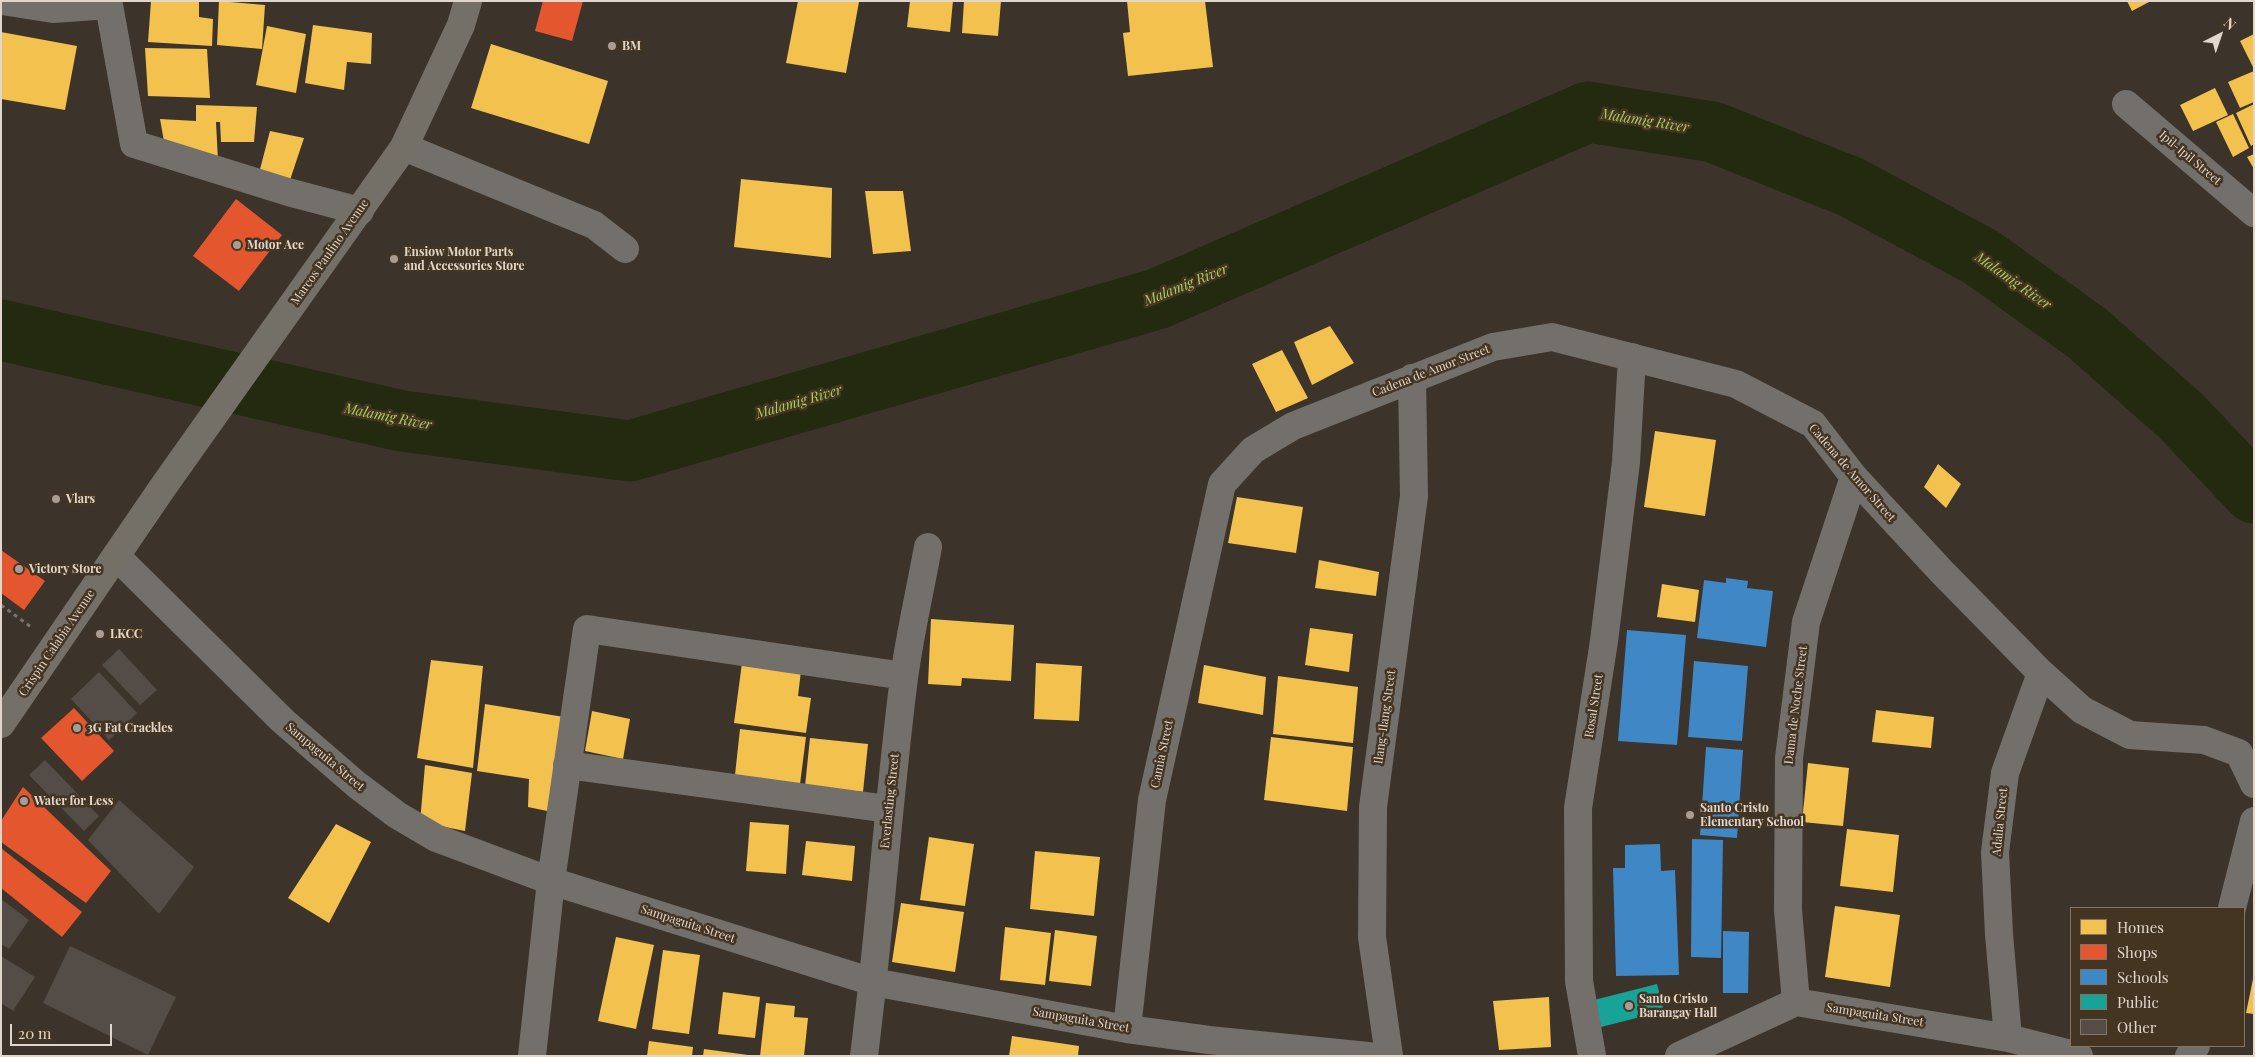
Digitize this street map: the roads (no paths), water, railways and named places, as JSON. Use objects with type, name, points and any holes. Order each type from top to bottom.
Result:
[{"type":"main road","name":"Marcos Paulino Avenue","points":[[163,487],[404,147],[462,25],[468,1]]},
{"type":"main road","name":"Crispin Calabia Avenue","points":[[1,724],[163,487]]},
{"type":"street","points":[[2,1],[53,9],[109,3],[134,144],[288,192],[360,211]]},
{"type":"street","name":"Ipil-Ipil Street","points":[[2126,104],[2254,212]]},
{"type":"street","points":[[404,147],[594,225],[625,248]]},
{"type":"street","name":"Cadena de Amor Street","points":[[1222,484],[1253,450],[1293,426],[1493,346],[1552,337],[1736,384],[1813,424],[1854,477],[1940,572],[2041,673],[2082,710],[2130,735],[2204,740],[2239,753],[2254,784]]},
{"type":"street","name":"Rosal Street","points":[[1592,1056],[1579,981],[1578,808],[1604,641],[1625,471],[1632,357]]},
{"type":"street","name":"Ilang-Ilang Street","points":[[1389,1056],[1372,937],[1373,807],[1414,496],[1412,378]]},
{"type":"street","name":"Dama de Noche Street","points":[[1796,1002],[1788,910],[1789,758],[1806,622],[1854,477]]},
{"type":"street","name":"Camia Street","points":[[1127,1029],[1152,800],[1222,484]]},
{"type":"street","name":"Everlasting Street","points":[[864,1056],[873,982],[888,809],[904,676],[928,548]]},
{"type":"street","name":"Sampaguita Street","points":[[116,556],[283,721],[357,785],[397,815],[436,838],[551,881],[873,982],[1127,1029],[1208,1048],[1368,1056]]},
{"type":"street","points":[[532,1056],[551,881],[587,629],[904,676]]},
{"type":"street","name":"Adalia Street","points":[[2008,1038],[1999,934],[1995,852],[2005,773],[2041,673]]},
{"type":"street","points":[[567,765],[888,809]]},
{"type":"street","points":[[2232,907],[2254,821]]},
{"type":"street","points":[[1679,1056],[1796,1002]]},
{"type":"street","name":"Sampaguita Street","points":[[1796,1002],[2008,1038],[2079,1056]]},
{"type":"waterway","name":"Malamig River","points":[[1,330],[402,421],[630,451],[1157,299],[1588,112],[1713,132],[1851,187],[1981,257],[2087,333],[2181,416],[2254,493]]},
{"type":"place","name":"BM","points":[[612,46]]},
{"type":"place","name":"Motor Ace","points":[[237,245]]},
{"type":"place","name":"Ensiow Motor Parts and Accessories Store","points":[[394,259]]},
{"type":"place","name":"Vlars","points":[[56,499]]},
{"type":"place","name":"Victory Store","points":[[19,569]]},
{"type":"place","name":"LKCC","points":[[100,634]]},
{"type":"place","name":"3G Fat Crackles","points":[[77,728]]},
{"type":"place","name":"Water for Less","points":[[24,801]]},
{"type":"place","name":"Santo Cristo Elementary School","points":[[1690,815]]},
{"type":"place","name":"Santo Cristo Barangay Hall","points":[[1629,1006]]}]
